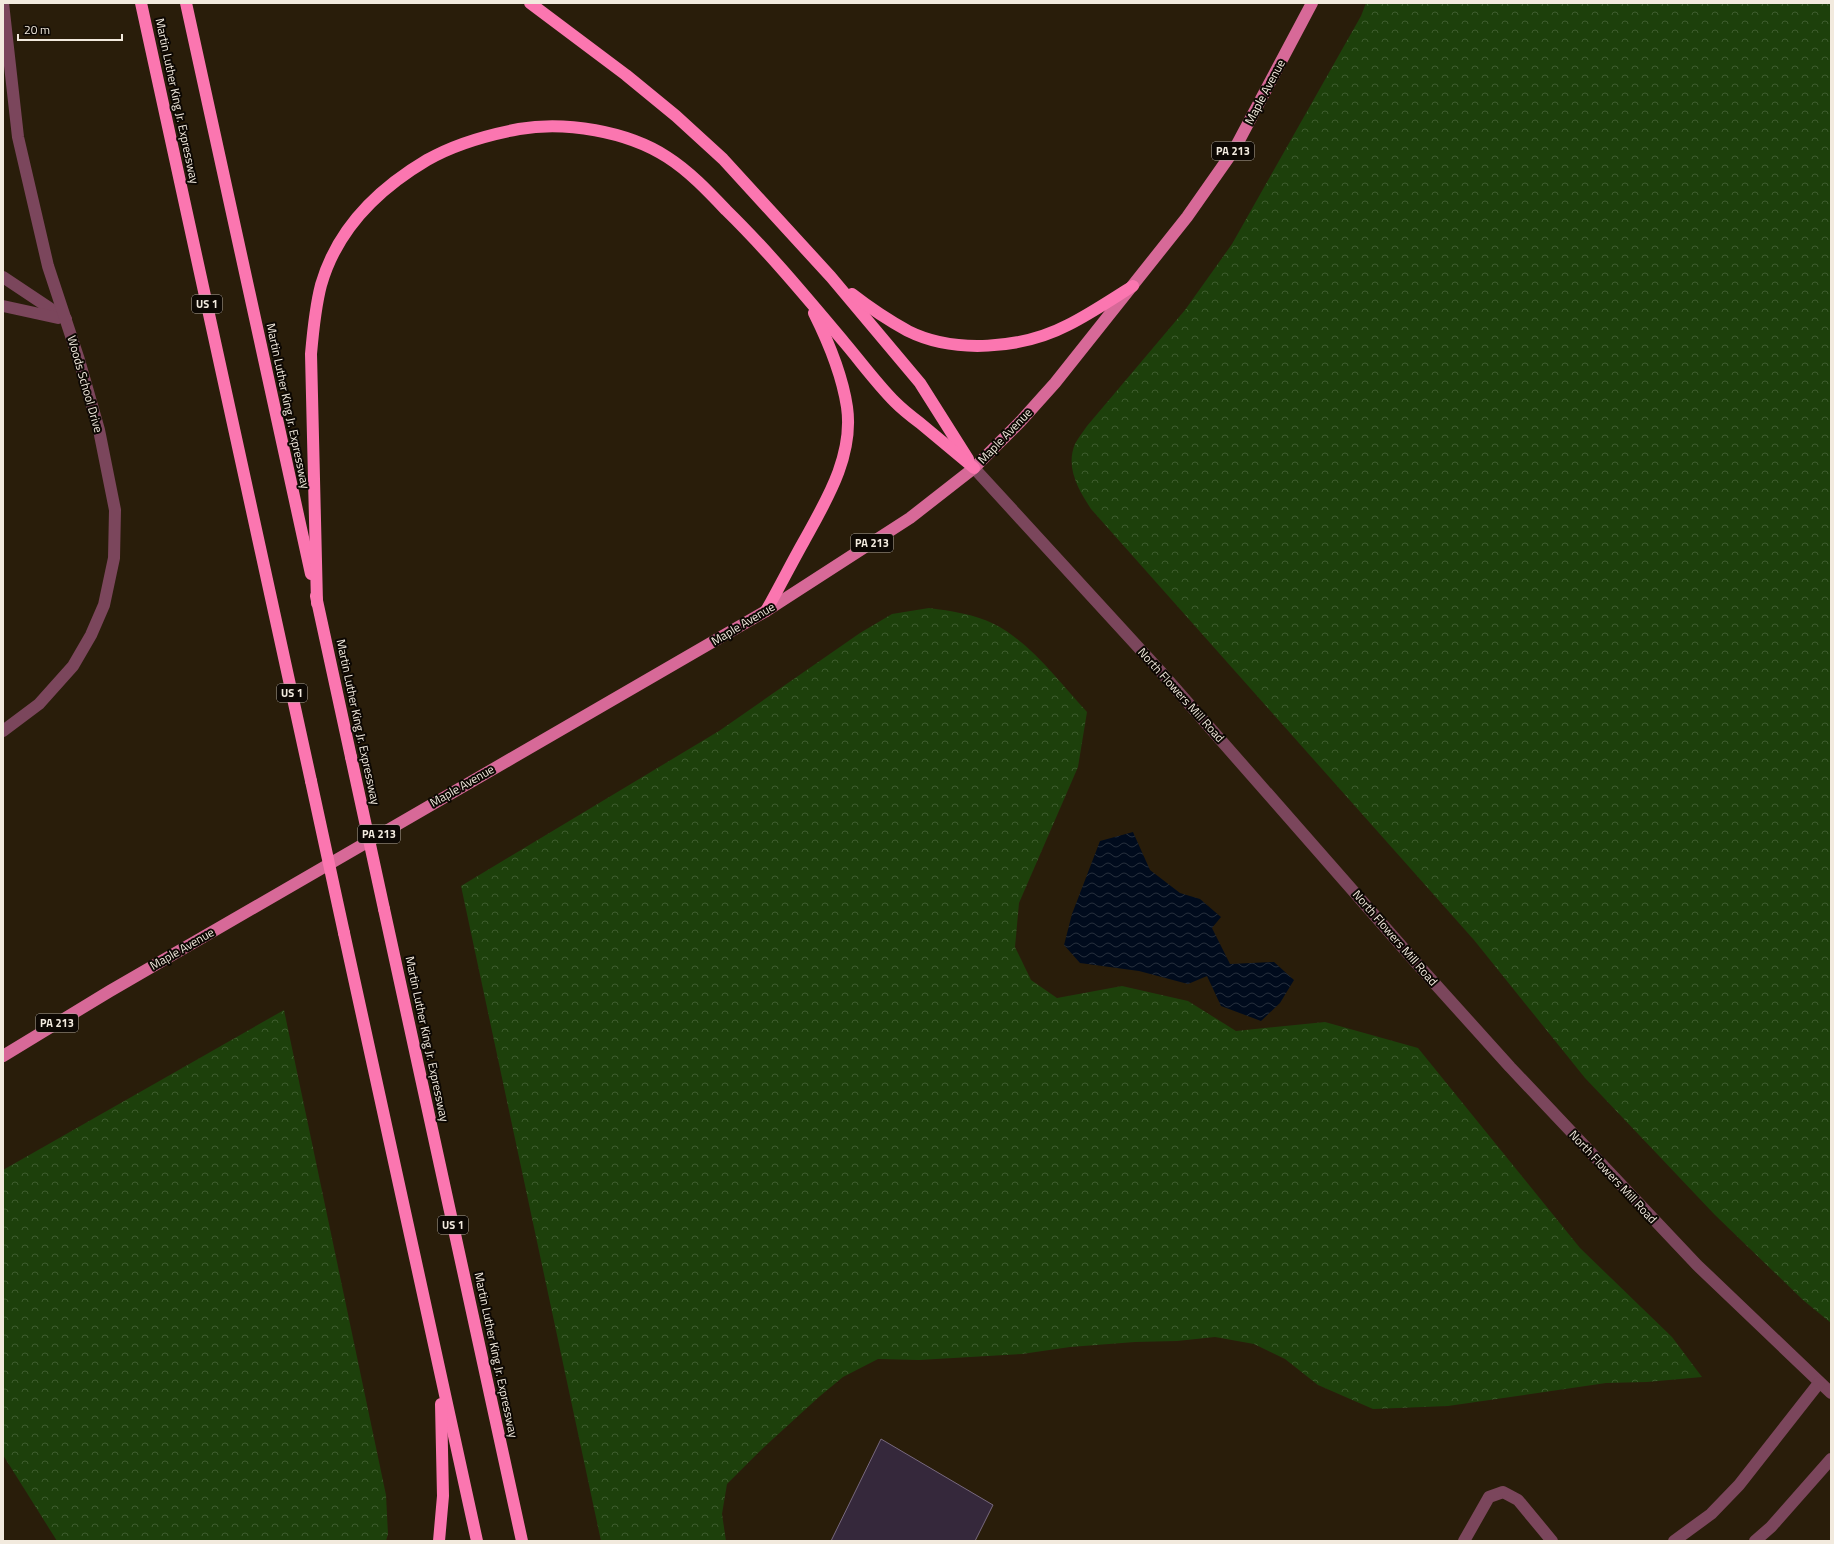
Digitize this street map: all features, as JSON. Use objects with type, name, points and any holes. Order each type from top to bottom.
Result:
[{"type":"highway","name":"Martin Luther King Jr. Expressway","points":[[141,3],[477,1541]]},
{"type":"highway","name":"Martin Luther King Jr. Expressway","points":[[186,3],[522,1541]]},
{"type":"highway","points":[[530,3],[632,80],[676,116],[723,159],[831,277],[920,383],[974,468]]},
{"type":"highway","points":[[317,604],[311,354],[314,317],[322,284],[332,256],[344,234],[361,213],[383,190],[409,171],[437,154],[469,141],[505,132],[538,126],[569,127],[625,137],[647,146],[667,157],[684,170],[743,226],[807,297],[896,403],[974,468]]},
{"type":"highway","points":[[831,277],[875,312],[909,331],[944,343],[980,346],[1024,341],[1067,326],[1133,286]]},
{"type":"highway","points":[[766,611],[836,481],[846,438],[847,409],[841,378],[829,344],[807,297]]},
{"type":"highway","points":[[439,1541],[443,1496],[441,1377]]},
{"type":"main road","name":"Maple Avenue","points":[[3,1056],[124,983],[766,611],[910,518],[974,468],[1020,422],[1055,383],[1187,217],[1234,150],[1312,3]]},
{"type":"street","name":"Woods School Drive","points":[[3,3],[18,137],[48,266],[79,360],[101,438],[115,510],[114,558],[104,605],[91,635],[73,666],[39,704],[3,731]]},
{"type":"street","points":[[3,277],[66,319]]},
{"type":"street","points":[[3,306],[66,319]]},
{"type":"street","name":"North Flowers Mill Road","points":[[974,468],[1161,672],[1510,1067],[1696,1265],[1819,1383],[1831,1392]]},
{"type":"street","points":[[1674,1541],[1711,1514],[1738,1485],[1819,1383]]},
{"type":"street","points":[[1755,1541],[1771,1527],[1831,1460]]},
{"type":"street","points":[[1464,1541],[1489,1497],[1503,1492],[1518,1500],[1552,1541]]},
{"type":"green space","points":[[1366,3],[1831,3],[1831,1323],[1803,1300],[1715,1215],[1585,1078],[1474,940],[1091,509],[1075,478],[1072,453],[1075,444],[1087,426],[1185,310],[1232,244],[1361,16]]},
{"type":"green space","points":[[929,608],[970,615],[994,624],[1007,632],[1020,641],[1044,664],[1087,712],[1078,767],[1019,903],[1015,947],[1031,980],[1057,998],[1122,986],[1188,1001],[1236,1031],[1325,1022],[1418,1048],[1580,1248],[1672,1337],[1702,1377],[1647,1382],[1606,1383],[1448,1406],[1373,1409],[1318,1385],[1285,1359],[1254,1344],[1215,1337],[1177,1341],[1135,1342],[1070,1347],[1022,1354],[919,1360],[878,1359],[843,1377],[820,1396],[761,1450],[727,1484],[722,1514],[726,1541],[601,1541],[461,886],[719,731],[860,633],[892,614]]},
{"type":"green space","points":[[284,1010],[386,1495],[388,1534],[386,1541],[57,1541],[3,1455],[3,1170]]},
{"type":"water","points":[[1133,832],[1150,870],[1180,893],[1200,899],[1221,917],[1212,928],[1230,964],[1274,962],[1294,980],[1280,1003],[1261,1021],[1221,1006],[1207,976],[1188,984],[1139,971],[1080,963],[1064,945],[1072,914],[1100,841]]},
{"type":"building","points":[[881,1439],[993,1505],[975,1541],[831,1541]]}]
